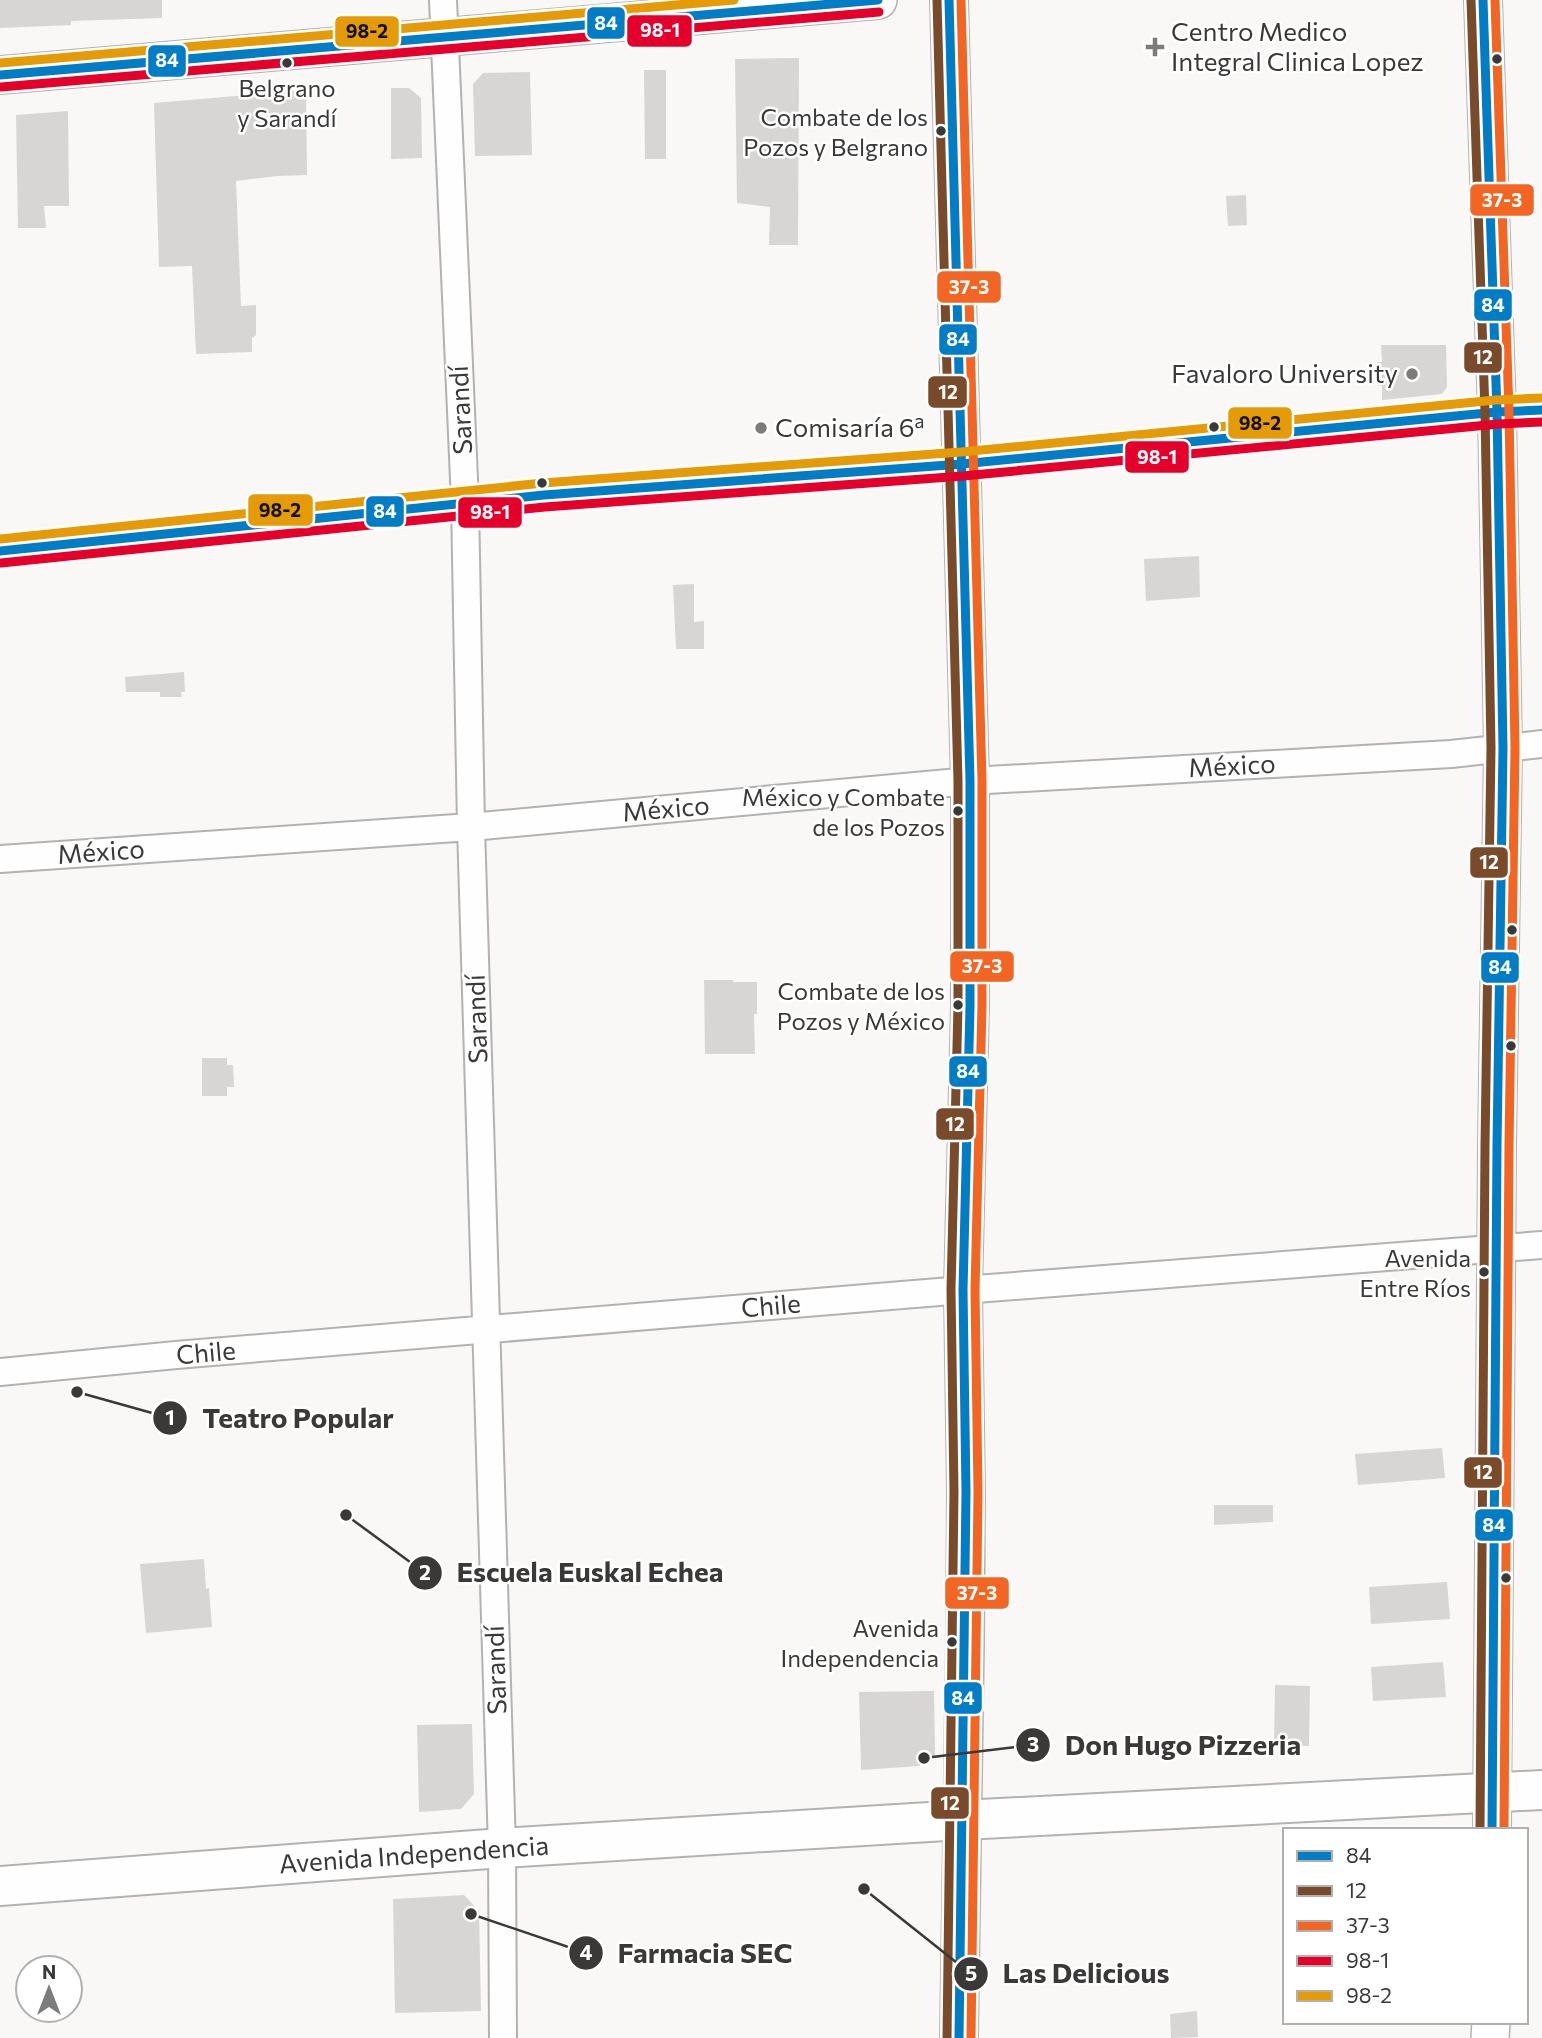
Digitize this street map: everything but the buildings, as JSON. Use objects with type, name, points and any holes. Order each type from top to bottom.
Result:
[{"type":"main road","points":[[0,75],[877,0]]},
{"type":"main road","points":[[949,0],[970,781],[970,1006],[963,1290],[966,1562],[959,2038]]},
{"type":"main road","points":[[1483,0],[1497,412],[1503,748],[1492,1812]]},
{"type":"main road","name":"Avenida Independencia","points":[[0,1886],[502,1849],[962,1820],[1492,1812],[1542,1790]]},
{"type":"street","name":"Sarandí","points":[[443,0],[465,502],[471,827],[502,1849],[503,2038]]},
{"type":"street","points":[[0,551],[465,502],[962,464],[1497,412],[1542,410]]},
{"type":"street","name":"México","points":[[0,859],[471,827],[970,781],[1437,755],[1542,744]]},
{"type":"street","name":"Chile","points":[[0,1372],[963,1290],[1542,1245]]},
{"type":"transit line","name":"98-2","points":[[0,63],[734,0]]},
{"type":"transit line","name":"84","points":[[0,75],[878,0]]},
{"type":"transit line","name":"12","points":[[937,0],[958,781],[958,1006],[951,1290],[954,1492],[947,2038]]},
{"type":"transit line","name":"84","points":[[949,0],[970,781],[970,1006],[963,1290],[966,1492],[959,2038]]},
{"type":"transit line","name":"37-3","points":[[961,0],[982,781],[982,1006],[975,1290],[978,1492],[971,2038]]},
{"type":"transit line","name":"12","points":[[1471,0],[1485,412],[1491,748],[1480,1828]]},
{"type":"transit line","name":"84","points":[[1483,0],[1497,412],[1503,748],[1492,1828]]},
{"type":"transit line","name":"37-3","points":[[1495,0],[1509,412],[1515,748],[1504,1828]]},
{"type":"transit line","name":"98-1","points":[[1,87],[879,12]]},
{"type":"transit line","name":"98-2","points":[[0,539],[543,483],[961,452],[1496,400],[1541,398]]},
{"type":"transit line","name":"84","points":[[0,551],[544,495],[962,464],[1497,412],[1542,410]]},
{"type":"transit line","name":"98-1","points":[[1,563],[545,507],[963,476],[1542,422]]},
{"type":"place","name":"Centro Medico Integral Clinica Lopez","points":[[1155,47]]},
{"type":"place","name":"Belgrano y Sarandí","points":[[287,63]]},
{"type":"place","name":"Combate de los Pozos y Belgrano","points":[[941,131]]},
{"type":"place","name":"Favaloro University","points":[[1412,374]]},
{"type":"place","name":"Comisaría 6ª","points":[[761,428]]},
{"type":"place","name":"México y Combate de los Pozos","points":[[958,811]]},
{"type":"place","name":"Combate de los Pozos y México","points":[[958,1005]]},
{"type":"place","name":"Avenida Entre Ríos","points":[[1484,1272]]},
{"type":"place","name":"Teatro Popular","points":[[77,1392]]},
{"type":"place","name":"Escuela Euskal Echea","points":[[346,1515]]},
{"type":"place","name":"Avenida Independencia","points":[[952,1642]]},
{"type":"place","name":"Don Hugo Pizzeria","points":[[924,1758]]},
{"type":"place","name":"Las Delicious","points":[[864,1889]]},
{"type":"place","name":"Farmacia SEC","points":[[471,1914]]}]
